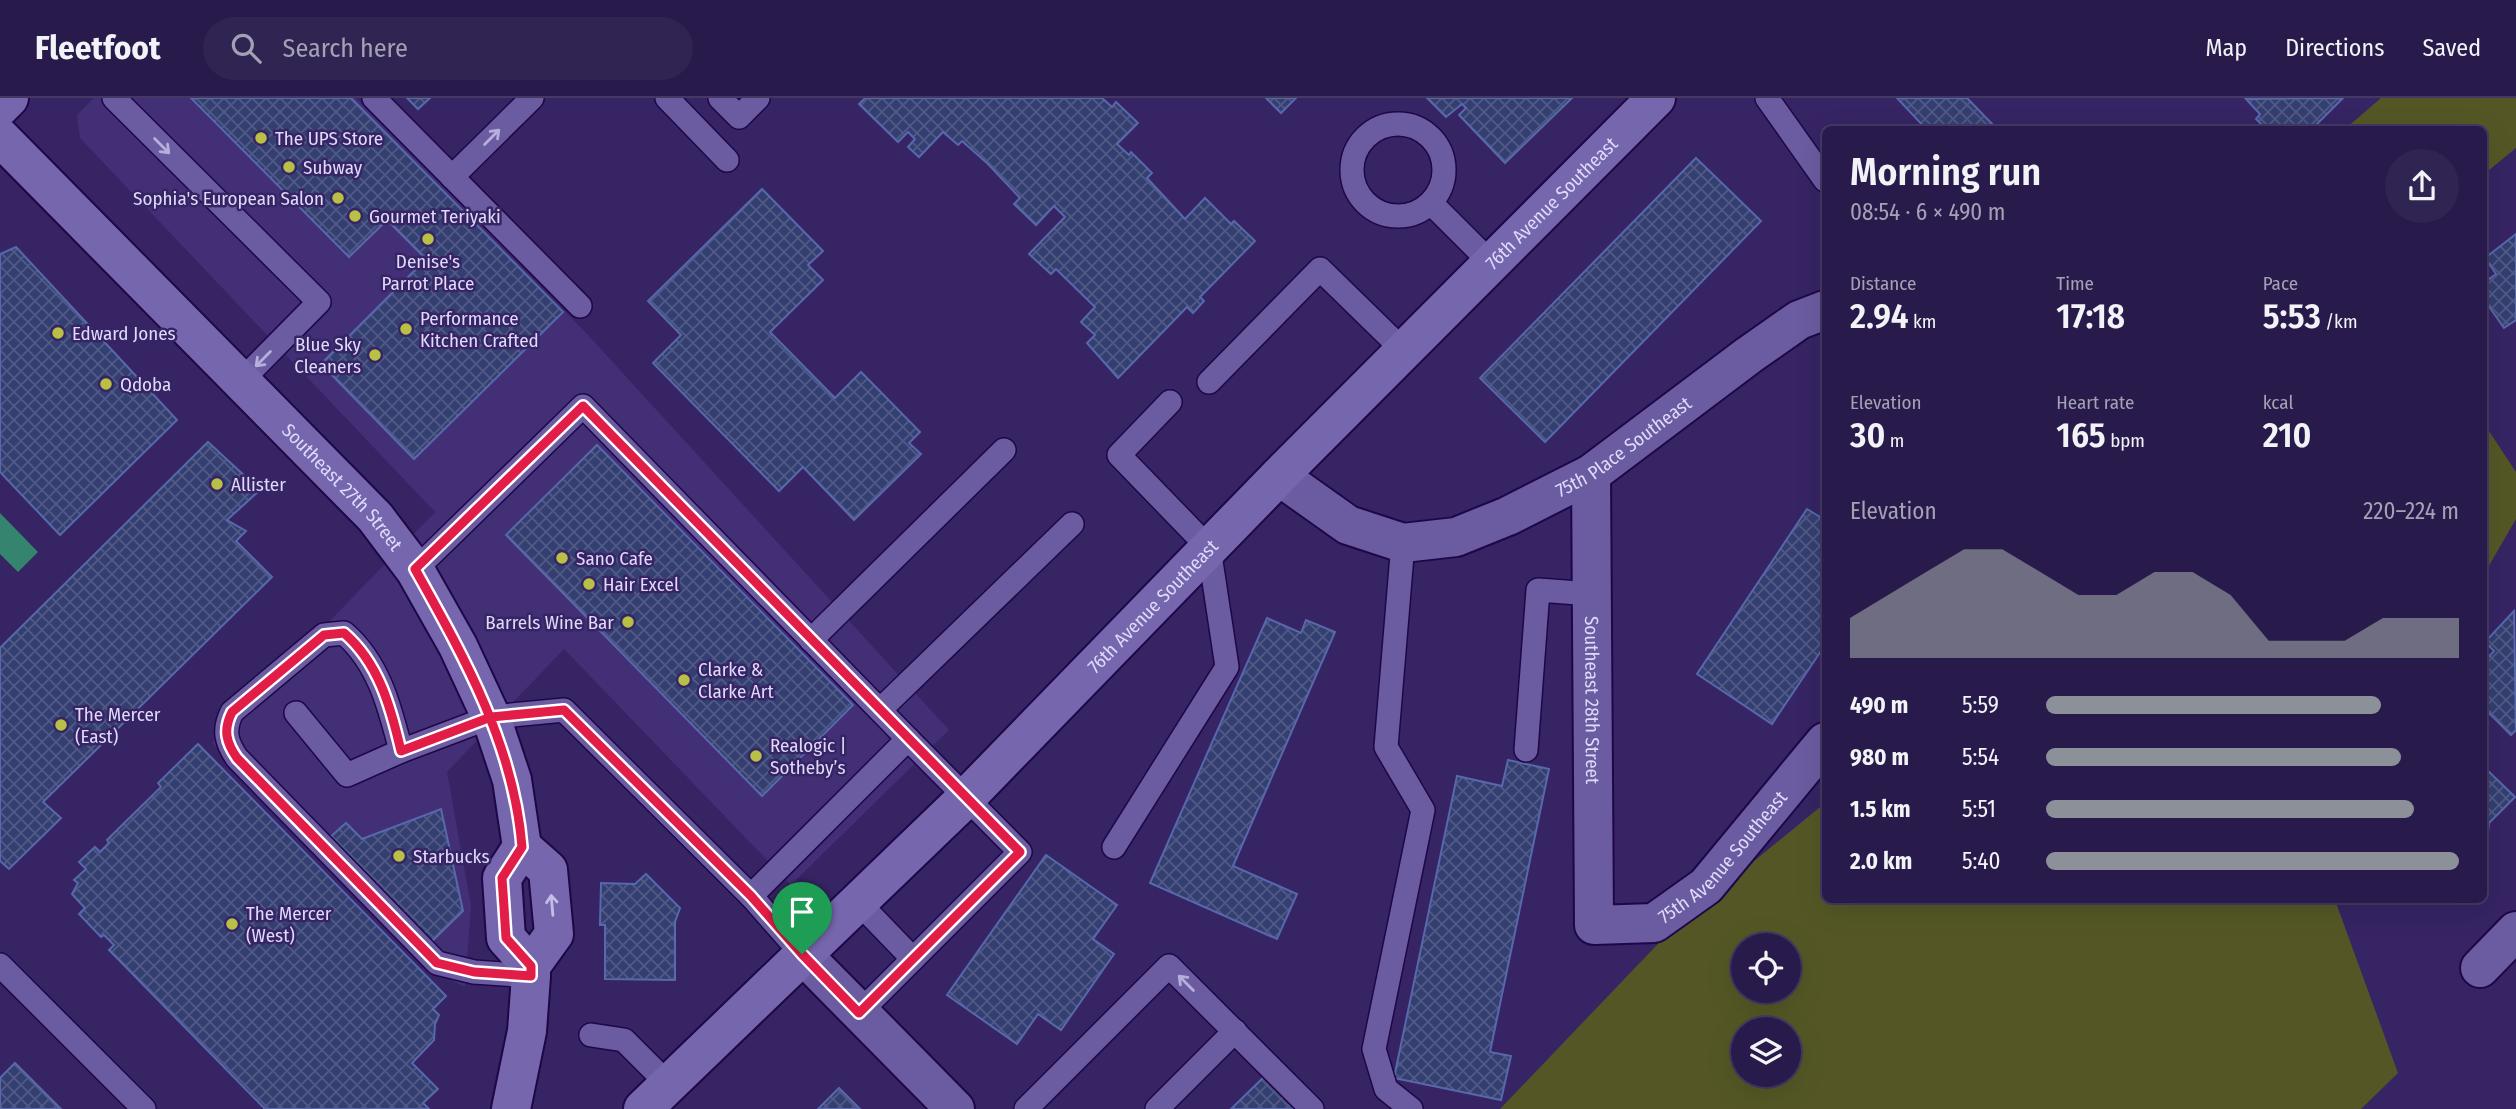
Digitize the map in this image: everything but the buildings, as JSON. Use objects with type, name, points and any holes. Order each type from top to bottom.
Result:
[{"type":"street","points":[[0,107],[9,98]]},
{"type":"street","name":"76th Avenue Southeast","points":[[656,1097],[966,798],[1279,476],[1656,98]]},
{"type":"street","name":"Southeast 27th Street","points":[[0,136],[375,517],[415,569],[458,646],[491,717]]},
{"type":"street","name":"75th Place Southeast","points":[[1402,542],[1456,537],[1508,516],[1591,474],[1759,348],[1799,320],[1822,311]]},
{"type":"street","name":"Southeast 28th Street","points":[[1591,474],[1594,925]]},
{"type":"street","points":[[1279,476],[1348,525],[1402,542]]},
{"type":"street","points":[[491,717],[512,780],[522,847],[502,878],[506,938],[531,971],[527,1031],[511,1109]]},
{"type":"street","name":"75th Avenue Southeast","points":[[1594,925],[1654,923],[1706,886],[1822,746]]},
{"type":"street","points":[[2480,968],[2516,931]]},
{"type":"street","points":[[802,954],[955,1109]]},
{"type":"lane","points":[[114,98],[319,302],[242,380]]},
{"type":"lane","points":[[374,98],[580,306]]},
{"type":"lane","points":[[452,177],[532,98]]},
{"type":"lane","points":[[667,98],[727,160]]},
{"type":"lane","points":[[720,98],[739,117],[758,98]]},
{"type":"lane","points":[[1767,98],[1822,176]]},
{"type":"lane","points":[[1390,124],[1405,124],[1419,128],[1431,138],[1440,149],[1445,163],[1445,178],[1440,192],[1431,203],[1418,213],[1403,217],[1372,209],[1360,198],[1353,183],[1352,167],[1355,152],[1364,138],[1390,124]]},
{"type":"lane","points":[[1431,203],[1491,263]]},
{"type":"lane","points":[[1209,382],[1320,268],[1404,351]]},
{"type":"lane","points":[[1114,847],[1227,667],[1209,548],[1119,455],[1170,402]]},
{"type":"lane","points":[[415,569],[583,406],[1020,852],[859,1013]]},
{"type":"lane","points":[[811,640],[1004,450]]},
{"type":"lane","points":[[880,710],[1072,524]]},
{"type":"lane","points":[[1402,542],[1386,747],[1423,810],[1374,1049],[1386,1089],[1411,1109]]},
{"type":"lane","points":[[1526,750],[1538,590],[1592,594]]},
{"type":"lane","points":[[401,751],[390,705],[375,671],[356,644],[344,633],[324,635],[303,651],[232,712],[225,726],[228,745],[237,758],[437,963],[474,972],[531,971]]},
{"type":"lane","points":[[296,713],[347,775],[491,717],[564,710],[751,896],[802,954]]},
{"type":"lane","points":[[751,896],[908,739]]},
{"type":"lane","points":[[859,903],[913,958]]},
{"type":"lane","points":[[0,965],[144,1109]]},
{"type":"lane","points":[[1026,1109],[1169,966],[1312,1109]]},
{"type":"lane","points":[[1157,1109],[1235,1031]]},
{"type":"lane","points":[[591,1035],[624,1040],[656,1097]]},
{"type":"shaded area","points":[[94,98],[356,98],[588,335],[949,730],[791,885],[564,649],[447,772],[471,906],[465,987],[437,973],[212,743],[435,512],[80,138],[77,115]]},
{"type":"shaded area","points":[[2381,98],[2516,98],[2516,148],[2487,172],[2487,126],[2348,126]]},
{"type":"shaded area","points":[[2487,428],[2516,472],[2516,519],[2487,569]]},
{"type":"shaded area","points":[[0,513],[38,552],[18,572],[0,554]]},
{"type":"shaded area","points":[[1822,805],[1822,903],[2336,903],[2398,1073],[2361,1109],[1500,1109],[1676,925]]},
{"type":"place","name":"The UPS Store","points":[[261,138]]},
{"type":"place","name":"Subway","points":[[289,167]]},
{"type":"place","name":"Sophia's European Salon","points":[[338,198]]},
{"type":"place","name":"Gourmet Teriyaki","points":[[355,216]]},
{"type":"place","name":"Denise's Parrot Place","points":[[428,239]]},
{"type":"place","name":"Performance Kitchen Crafted","points":[[406,329]]},
{"type":"place","name":"Edward Jones","points":[[58,333]]},
{"type":"place","name":"Blue Sky Cleaners","points":[[375,355]]},
{"type":"place","name":"Qdoba","points":[[106,384]]},
{"type":"place","name":"Allister","points":[[217,484]]},
{"type":"place","name":"Sano Cafe","points":[[562,558]]},
{"type":"place","name":"Hair Excel","points":[[589,584]]},
{"type":"place","name":"Barrels Wine Bar","points":[[628,622]]},
{"type":"place","name":"Clarke & Clarke Art","points":[[684,680]]},
{"type":"place","name":"The Mercer (East)","points":[[61,725]]},
{"type":"place","name":"Realogic | Sotheby’s","points":[[756,756]]},
{"type":"place","name":"Starbucks","points":[[399,856]]},
{"type":"place","name":"The Mercer (West)","points":[[232,924]]},
{"type":"route","points":[[802,954],[751,896],[564,710],[491,717],[401,751],[390,705],[375,671],[356,644],[344,633],[324,635],[303,651],[232,712],[225,726],[228,745],[237,758],[437,963],[474,972],[531,976],[531,966],[506,938],[502,878],[522,847],[512,780],[491,717],[458,646],[415,569],[583,406],[1020,852],[859,1013],[802,954]]}]
